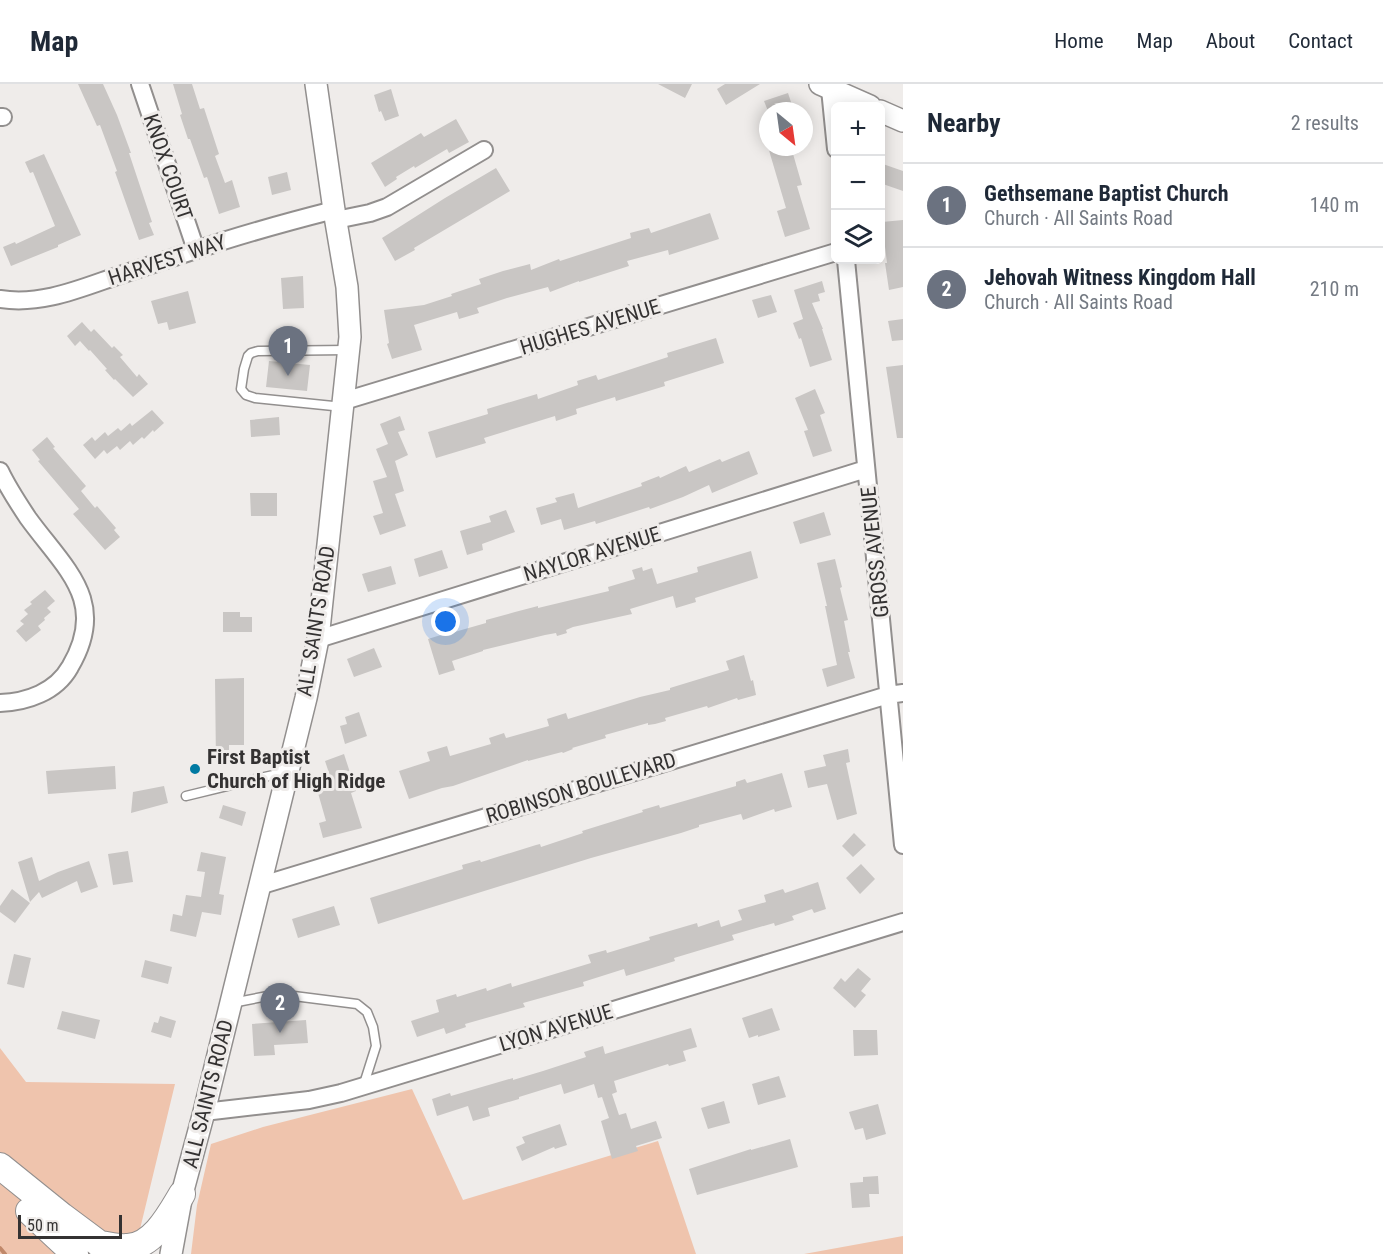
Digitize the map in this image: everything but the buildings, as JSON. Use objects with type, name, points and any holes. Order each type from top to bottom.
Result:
[{"type":"main road","points":[[0,1166],[98,1251]]},
{"type":"main road","points":[[0,1184],[75,1254]]},
{"type":"main road","points":[[29,1210],[98,1251],[129,1248],[149,1239],[167,1220],[182,1194]]},
{"type":"street","name":"KNOX COURT","points":[[140,84],[196,250]]},
{"type":"street","name":"ALL SAINTS ROAD","points":[[171,1254],[182,1194],[306,698],[318,639],[344,404],[349,314],[347,287],[316,84]]},
{"type":"street","points":[[825,86],[861,102]]},
{"type":"street","points":[[825,86],[831,120]]},
{"type":"street","points":[[885,113],[903,121]]},
{"type":"street","name":"HARVEST WAY","points":[[0,299],[32,301],[58,296],[281,224],[335,215],[370,213],[387,207],[484,150]]},
{"type":"street","name":"HUGHES AVENUE","points":[[344,404],[831,254]]},
{"type":"street","name":"GROSS AVENUE","points":[[846,264],[866,469],[896,694],[903,845]]},
{"type":"street","name":"NAYLOR AVENUE","points":[[318,639],[866,469]]},
{"type":"street","points":[[0,471],[9,490],[66,567],[78,587],[85,611],[85,631],[78,653],[60,680],[51,688],[30,699],[14,703],[0,703]]},
{"type":"street","name":"ROBINSON BOULEVARD","points":[[259,886],[896,694]]},
{"type":"street","name":"LYON AVENUE","points":[[204,1112],[309,1100],[363,1087],[903,922]]},
{"type":"lane","points":[[344,404],[255,398],[246,395],[241,389],[244,369],[251,353],[348,350]]},
{"type":"lane","points":[[186,796],[287,772]]},
{"type":"lane","points":[[231,1003],[278,994],[357,1004],[367,1012],[373,1027],[376,1046],[363,1087]]},
{"type":"shaded area","points":[[0,1048],[26,1082],[175,1084],[134,1254],[0,1254]]},
{"type":"shaded area","points":[[412,1089],[463,1200],[658,1141],[696,1254],[191,1254],[197,1205],[211,1144],[263,1127]]},
{"type":"shaded area","points":[[903,1236],[903,1254],[804,1254]]},
{"type":"waterway","points":[[0,1248],[5,1254]]},
{"type":"place","name":"Gethsemane Baptist Church","points":[[288,376]]},
{"type":"place","name":"First Baptist Church of High Ridge","points":[[195,769]]},
{"type":"place","name":"Jehovah Witness Kingdom Hall","points":[[280,1033]]}]
